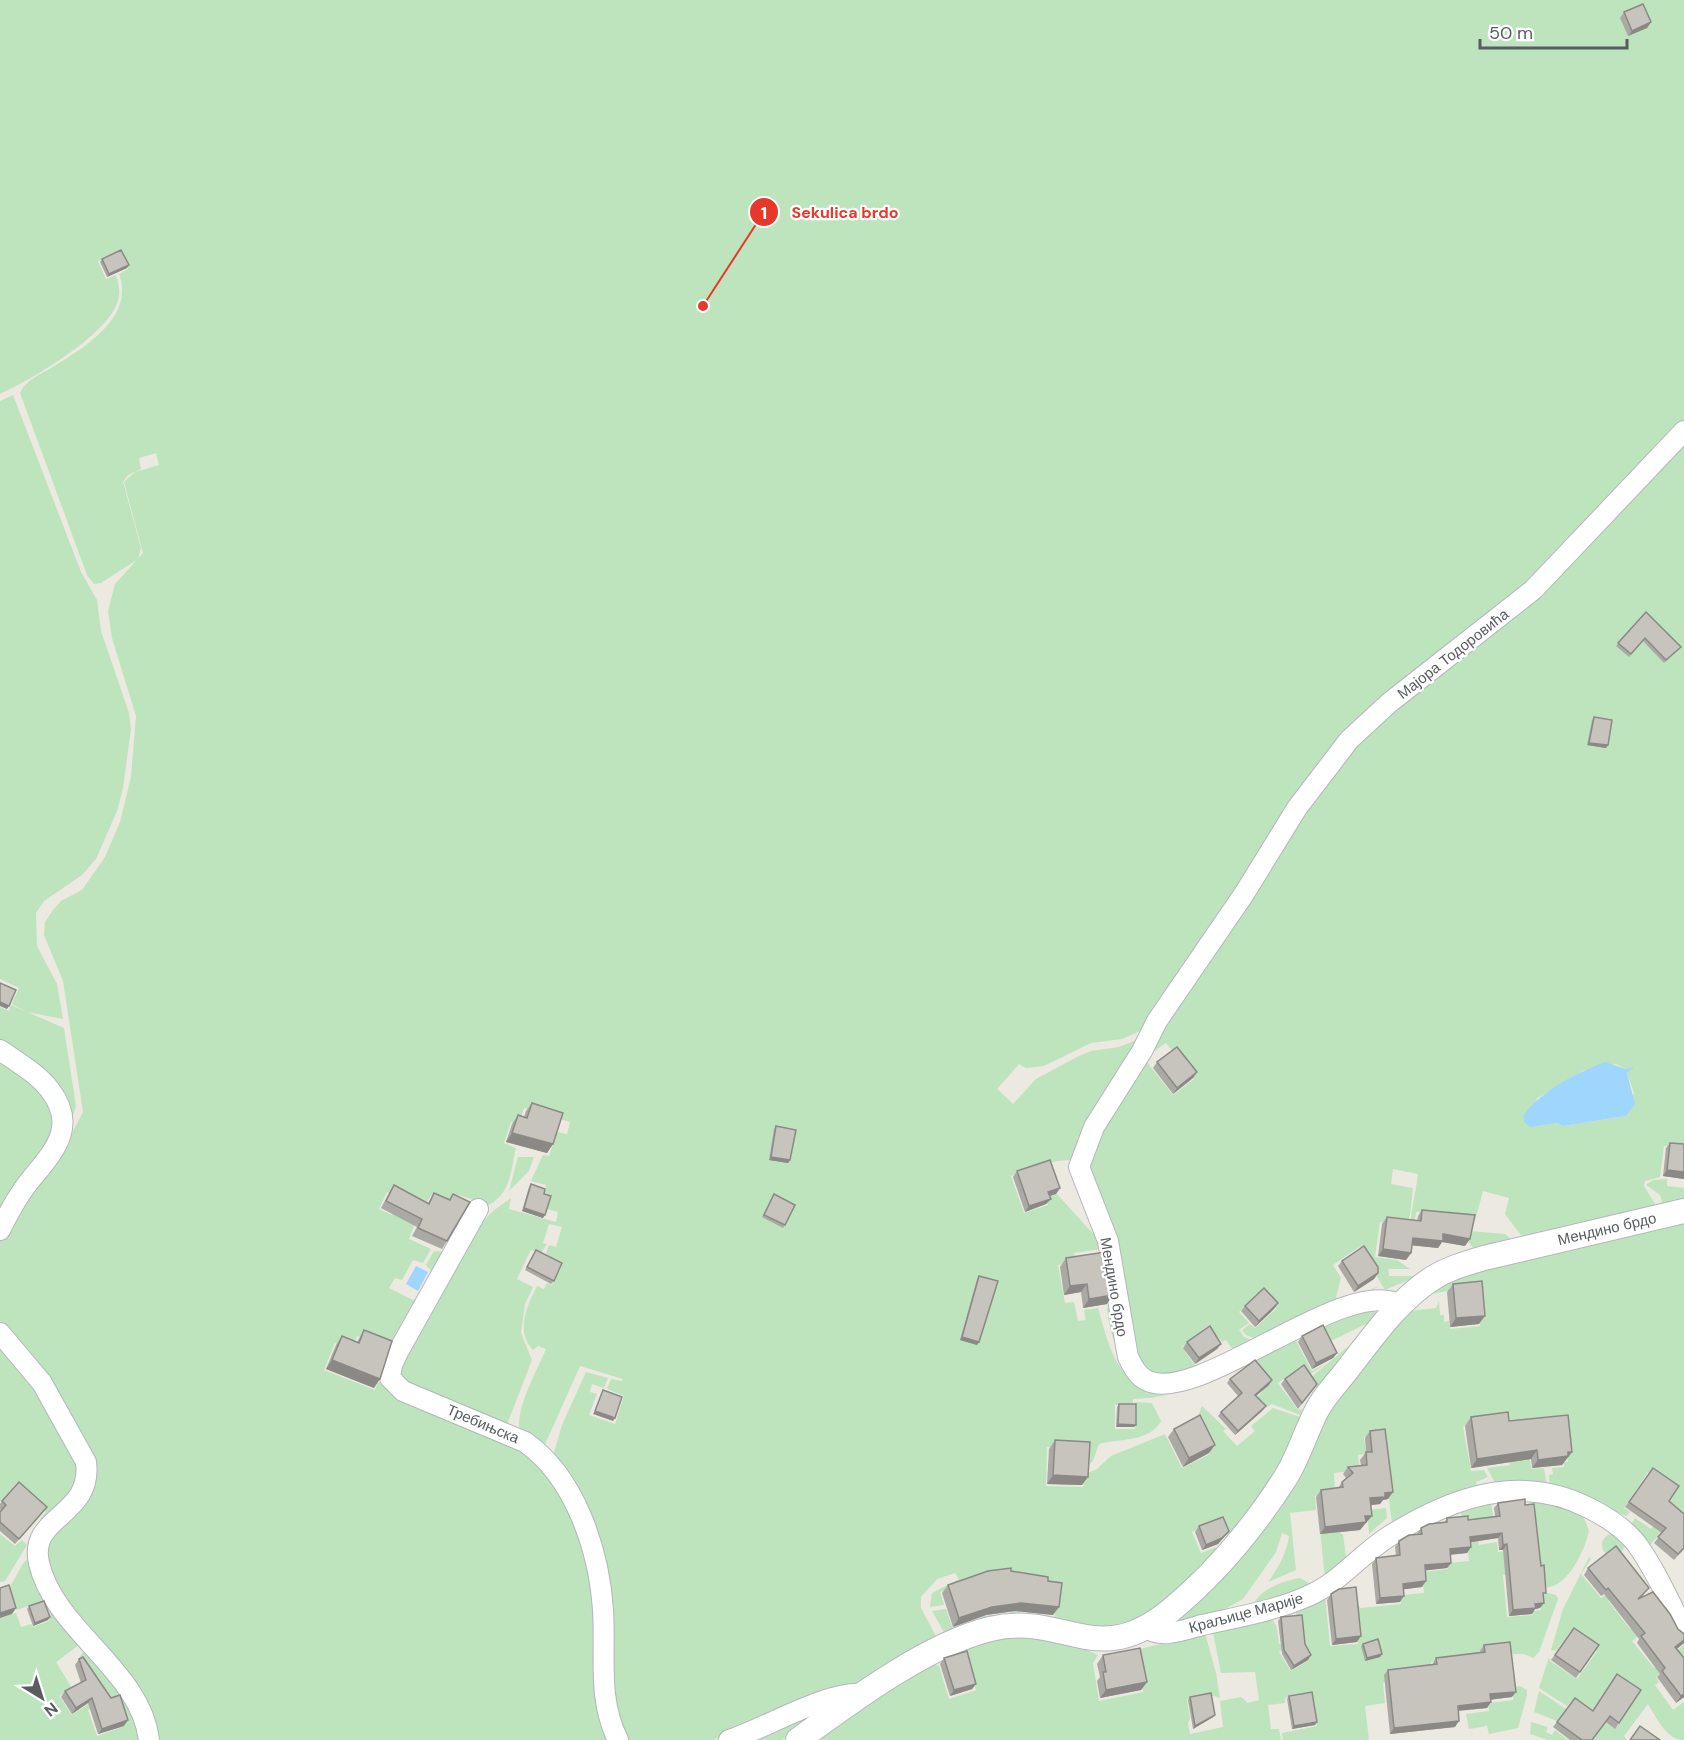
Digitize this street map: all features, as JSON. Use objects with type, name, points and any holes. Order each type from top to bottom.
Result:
[{"type":"street","name":"Мајора Тодоровића","points":[[1244,894],[1297,808],[1349,740],[1389,704],[1533,590],[1684,431]]},
{"type":"street","name":"Мендино брдо","points":[[1244,894],[1157,1022],[1142,1051],[1094,1127],[1081,1157],[1079,1167],[1082,1180],[1108,1241],[1128,1357],[1133,1368],[1147,1381],[1169,1383],[1224,1365],[1282,1334],[1350,1307],[1380,1300],[1400,1305]]},
{"type":"street","points":[[0,1050],[50,1090],[57,1102],[63,1122],[58,1145],[27,1185],[0,1230]]},
{"type":"street","name":"Требињска","points":[[478,1209],[398,1352],[392,1365],[390,1378],[403,1391],[525,1442],[542,1454],[562,1479],[581,1518],[600,1587],[604,1696],[618,1740]]},
{"type":"street","name":"Мендино брдо","points":[[798,1740],[862,1694],[947,1646],[992,1629],[1031,1626],[1053,1629],[1081,1638],[1105,1641],[1124,1637],[1146,1627],[1170,1611],[1206,1579],[1253,1526],[1286,1477],[1318,1408],[1400,1305],[1432,1278],[1457,1266],[1684,1211]]},
{"type":"street","points":[[0,1333],[42,1383],[86,1462],[88,1475],[84,1491],[71,1507],[44,1531],[38,1548],[41,1571],[74,1624],[137,1701],[147,1722],[149,1740]]},
{"type":"street","name":"Краљице Марије","points":[[1146,1627],[1155,1633],[1186,1630],[1284,1605],[1331,1584],[1385,1539],[1410,1524],[1437,1511],[1491,1492],[1519,1489],[1543,1491],[1576,1501],[1622,1528],[1652,1569],[1684,1630]]},
{"type":"street","points":[[729,1740],[846,1693],[862,1694]]},
{"type":"green space","points":[[0,0],[1684,0],[1684,423],[1528,588],[1374,712],[1347,738],[1286,817],[1207,944],[1162,1006],[1140,1031],[1122,1039],[1091,1043],[1044,1066],[1026,1068],[1019,1064],[997,1089],[1013,1104],[1036,1079],[1077,1057],[1091,1051],[1119,1047],[1142,1038],[1088,1128],[1074,1161],[1078,1179],[1097,1225],[1079,1188],[1072,1160],[1056,1161],[1011,1176],[1024,1213],[1048,1205],[1046,1198],[1057,1194],[1104,1246],[1125,1360],[1115,1343],[1110,1328],[1107,1308],[1110,1306],[1101,1249],[1074,1253],[1076,1262],[1058,1265],[1065,1303],[1074,1302],[1078,1321],[1086,1320],[1084,1310],[1098,1308],[1117,1362],[1126,1374],[1137,1382],[1151,1386],[1170,1386],[1193,1381],[1173,1393],[1133,1399],[1133,1405],[1115,1405],[1115,1429],[1135,1429],[1135,1402],[1152,1403],[1161,1421],[1149,1433],[1133,1439],[1099,1444],[1093,1461],[1085,1467],[1086,1449],[1047,1447],[1046,1486],[1083,1487],[1084,1475],[1097,1469],[1111,1456],[1165,1434],[1182,1468],[1210,1454],[1209,1450],[1213,1447],[1198,1416],[1202,1406],[1226,1429],[1223,1431],[1237,1446],[1255,1431],[1251,1426],[1273,1408],[1303,1418],[1271,1482],[1228,1539],[1221,1520],[1192,1532],[1201,1553],[1216,1547],[1218,1551],[1177,1594],[1161,1607],[1128,1626],[1109,1631],[1089,1631],[1054,1620],[1058,1590],[1043,1588],[1043,1584],[1024,1581],[1020,1613],[1031,1617],[1011,1617],[1007,1576],[978,1578],[981,1616],[995,1615],[996,1619],[981,1622],[967,1583],[940,1592],[944,1605],[930,1607],[932,1593],[959,1579],[955,1573],[937,1579],[921,1597],[921,1608],[938,1640],[856,1688],[821,1695],[756,1726],[713,1740],[627,1740],[617,1724],[612,1705],[608,1663],[610,1625],[594,1547],[572,1488],[553,1456],[562,1425],[586,1372],[608,1378],[604,1388],[592,1384],[590,1392],[597,1394],[589,1415],[615,1424],[624,1396],[607,1389],[611,1379],[622,1381],[623,1379],[580,1366],[543,1449],[525,1438],[519,1425],[523,1403],[546,1349],[538,1346],[533,1350],[525,1335],[524,1319],[537,1286],[544,1289],[547,1283],[552,1285],[562,1266],[546,1253],[549,1245],[556,1247],[562,1227],[549,1224],[543,1243],[547,1244],[540,1254],[531,1250],[517,1279],[533,1287],[525,1304],[521,1333],[532,1360],[506,1427],[399,1384],[394,1373],[397,1363],[466,1238],[493,1211],[511,1198],[509,1209],[556,1222],[558,1212],[547,1209],[551,1198],[545,1196],[546,1185],[531,1181],[543,1155],[549,1156],[557,1132],[567,1134],[570,1122],[524,1108],[519,1124],[511,1122],[504,1143],[516,1148],[509,1180],[502,1194],[489,1205],[459,1195],[454,1202],[431,1196],[419,1214],[398,1206],[401,1198],[387,1192],[379,1209],[392,1215],[396,1209],[417,1218],[409,1239],[431,1249],[423,1263],[413,1260],[402,1280],[395,1278],[389,1288],[413,1300],[420,1297],[433,1273],[426,1265],[434,1251],[446,1252],[462,1218],[465,1219],[393,1350],[357,1336],[352,1349],[335,1343],[324,1370],[375,1390],[378,1382],[399,1395],[501,1436],[509,1445],[537,1460],[553,1474],[572,1509],[588,1554],[594,1580],[599,1618],[598,1696],[604,1726],[610,1740],[154,1740],[148,1712],[142,1700],[61,1599],[43,1545],[52,1531],[78,1508],[88,1494],[91,1475],[87,1453],[63,1406],[0,1329],[0,1241],[31,1185],[68,1141],[83,1112],[63,981],[44,935],[45,922],[61,901],[82,890],[105,857],[120,822],[131,777],[136,716],[112,638],[108,611],[115,584],[137,560],[101,583],[94,584],[87,575],[20,393],[31,380],[94,339],[114,316],[120,303],[122,289],[119,274],[128,269],[120,251],[98,261],[106,279],[116,275],[118,282],[118,299],[110,316],[99,329],[66,355],[0,394]],"holes":[[[156,453],[159,465],[135,472],[124,482],[143,553],[138,558],[141,548],[123,482],[128,475],[141,469],[139,458]]]},
{"type":"green space","points":[[13,395],[81,572],[97,600],[101,631],[129,713],[131,729],[123,788],[117,811],[96,859],[82,875],[44,901],[36,913],[37,946],[57,984],[63,1019],[27,1012],[12,1004],[19,988],[0,979],[0,401]]},
{"type":"green space","points":[[1684,435],[1684,1148],[1664,1146],[1660,1177],[1645,1181],[1644,1186],[1657,1207],[1523,1238],[1505,1214],[1509,1198],[1483,1191],[1475,1221],[1446,1214],[1416,1212],[1412,1245],[1410,1245],[1411,1218],[1418,1174],[1393,1169],[1391,1184],[1413,1188],[1410,1215],[1406,1225],[1380,1222],[1375,1257],[1397,1260],[1410,1269],[1388,1269],[1389,1276],[1418,1276],[1385,1290],[1359,1247],[1333,1265],[1341,1278],[1336,1297],[1340,1303],[1379,1286],[1353,1302],[1256,1339],[1246,1335],[1242,1330],[1250,1324],[1255,1328],[1276,1309],[1260,1292],[1239,1312],[1249,1323],[1239,1330],[1244,1337],[1255,1341],[1236,1354],[1226,1340],[1222,1342],[1211,1330],[1205,1330],[1182,1347],[1198,1370],[1169,1380],[1139,1368],[1088,1185],[1087,1153],[1146,1061],[1173,1095],[1194,1079],[1166,1043],[1155,1051],[1152,1043],[1332,766]],"holes":[[[1616,1064],[1625,1069],[1631,1069],[1627,1073],[1634,1093],[1626,1116],[1563,1126],[1556,1123],[1536,1099],[1584,1070]]]},
{"type":"green space","points":[[11,1005],[64,1028],[76,1106],[69,1127],[66,1117],[0,1045],[0,1007],[9,1011]]},
{"type":"green space","points":[[0,1055],[43,1088],[58,1128],[0,1222]]},
{"type":"green space","points":[[518,1157],[534,1157],[529,1171],[509,1191]]},
{"type":"green space","points":[[1667,1179],[1667,1186],[1684,1188],[1684,1201],[1663,1206],[1660,1195],[1646,1185],[1653,1180]]},
{"type":"green space","points":[[1684,1220],[1684,1522],[1676,1515],[1650,1545],[1665,1573],[1628,1528],[1635,1518],[1651,1529],[1676,1491],[1648,1472],[1624,1508],[1630,1512],[1626,1516],[1550,1486],[1549,1475],[1553,1474],[1552,1468],[1564,1467],[1564,1462],[1568,1462],[1563,1422],[1526,1426],[1531,1469],[1544,1468],[1547,1486],[1499,1485],[1487,1468],[1510,1465],[1502,1419],[1463,1426],[1471,1471],[1484,1470],[1488,1477],[1476,1482],[1478,1491],[1392,1522],[1380,1435],[1364,1437],[1366,1454],[1358,1455],[1360,1470],[1334,1473],[1335,1493],[1315,1496],[1316,1510],[1290,1513],[1296,1570],[1268,1582],[1279,1566],[1286,1549],[1289,1536],[1282,1533],[1276,1552],[1243,1599],[1193,1621],[1176,1620],[1325,1413],[1409,1311],[1436,1308],[1439,1301],[1440,1315],[1444,1315],[1444,1322],[1449,1321],[1450,1329],[1480,1326],[1476,1287],[1428,1294],[1462,1273]]},
{"type":"green space","points":[[1470,1231],[1505,1234],[1512,1240],[1473,1248],[1468,1241]]},
{"type":"green space","points":[[1355,1310],[1374,1310],[1376,1312],[1370,1322],[1329,1342],[1321,1325]]},
{"type":"green space","points":[[1318,1329],[1296,1341],[1312,1371],[1328,1362],[1307,1377],[1300,1368],[1278,1383],[1298,1410],[1302,1409],[1300,1415],[1272,1404],[1267,1407],[1257,1397],[1263,1391],[1258,1386],[1262,1373],[1252,1362],[1248,1365],[1246,1363],[1259,1352]]},
{"type":"green space","points":[[0,1340],[54,1409],[83,1479],[43,1523],[40,1519],[46,1512],[15,1485],[0,1502]]},
{"type":"green space","points":[[1356,1340],[1318,1391],[1310,1378]]},
{"type":"green space","points":[[1531,1498],[1582,1513],[1589,1531],[1579,1558],[1559,1583],[1551,1587],[1542,1587],[1514,1576],[1503,1575],[1507,1617],[1533,1615],[1533,1611],[1541,1610],[1544,1592],[1556,1595],[1558,1599],[1539,1652],[1533,1658],[1524,1654],[1508,1654],[1507,1646],[1480,1650],[1480,1657],[1431,1662],[1431,1669],[1408,1680],[1383,1683],[1385,1703],[1365,1706],[1369,1740],[1283,1740],[1282,1733],[1317,1726],[1310,1693],[1285,1698],[1285,1703],[1268,1705],[1271,1729],[1279,1729],[1281,1740],[813,1740],[868,1701],[934,1664],[939,1666],[949,1699],[976,1690],[965,1653],[967,1649],[979,1641],[995,1636],[1013,1635],[1050,1639],[1098,1655],[1093,1663],[1099,1701],[1143,1692],[1137,1656],[1140,1649],[1205,1633],[1220,1698],[1210,1695],[1187,1699],[1190,1734],[1223,1727],[1220,1701],[1241,1697],[1248,1703],[1259,1700],[1255,1672],[1221,1673],[1213,1632],[1267,1617],[1271,1619],[1277,1628],[1279,1644],[1293,1643],[1279,1652],[1291,1671],[1309,1660],[1299,1643],[1296,1612],[1325,1595],[1330,1646],[1358,1644],[1353,1593],[1360,1608],[1401,1604],[1401,1595],[1424,1593],[1422,1572],[1448,1569],[1448,1563],[1469,1561],[1465,1521],[1462,1521],[1461,1512],[1491,1503],[1494,1520],[1475,1523],[1479,1545],[1497,1542],[1498,1552],[1535,1547]]},
{"type":"green space","points":[[1386,1508],[1387,1518],[1369,1534],[1367,1510]]},
{"type":"green space","points":[[1340,1526],[1347,1564],[1318,1586],[1252,1606],[1266,1590],[1286,1581],[1300,1578],[1313,1585],[1325,1580],[1320,1528]]},
{"type":"green space","points":[[0,1534],[15,1546],[22,1540],[27,1545],[5,1581],[0,1582]]},
{"type":"green space","points":[[1613,1534],[1621,1537],[1624,1545],[1621,1553],[1613,1556],[1605,1553],[1602,1545],[1605,1537]]},
{"type":"green space","points":[[30,1557],[83,1642],[56,1662],[72,1688],[59,1696],[72,1715],[97,1698],[99,1706],[88,1710],[97,1736],[125,1726],[117,1700],[111,1702],[80,1656],[87,1648],[128,1694],[145,1740],[0,1740],[0,1618],[16,1613],[21,1627],[31,1624],[33,1627],[49,1621],[48,1616],[51,1615],[45,1600],[17,1610],[10,1587],[24,1562]]},
{"type":"green space","points":[[1589,1557],[1591,1559],[1581,1574],[1601,1598],[1614,1588],[1617,1593],[1608,1601],[1630,1629],[1657,1609],[1669,1613],[1632,1641],[1654,1668],[1684,1645],[1684,1668],[1678,1660],[1656,1677],[1659,1682],[1655,1685],[1673,1710],[1684,1702],[1684,1740],[1667,1732],[1648,1704],[1624,1736],[1627,1740],[1593,1740],[1603,1726],[1571,1702],[1567,1706],[1539,1688],[1549,1657],[1550,1661],[1577,1679],[1597,1651],[1570,1632],[1556,1651],[1551,1650],[1563,1609]]},
{"type":"green space","points":[[946,1609],[953,1629],[976,1621],[945,1634],[932,1611]]},
{"type":"green space","points":[[1520,1686],[1527,1690],[1527,1695],[1518,1728],[1489,1734],[1487,1726],[1469,1729],[1466,1714],[1489,1711],[1488,1703],[1513,1700],[1513,1687]]},
{"type":"green space","points":[[1539,1691],[1566,1709],[1557,1721],[1534,1712]]},
{"type":"green space","points":[[819,1711],[782,1740],[745,1740]]},
{"type":"green space","points":[[1531,1722],[1548,1727],[1546,1732],[1552,1735],[1555,1730],[1568,1740],[1548,1740],[1530,1734]]},
{"type":"water","points":[[1605,1062],[1625,1069],[1634,1067],[1627,1073],[1635,1104],[1626,1116],[1563,1126],[1556,1123],[1530,1127],[1524,1122],[1524,1114],[1541,1097],[1571,1077]]},
{"type":"water","points":[[416,1266],[428,1272],[418,1291],[406,1284]]},
{"type":"building","points":[[1643,4],[1651,22],[1632,31],[1624,12]]},
{"type":"building","points":[[121,250],[129,265],[109,274],[102,259]]},
{"type":"building","points":[[1646,612],[1681,647],[1666,660],[1645,638],[1631,654],[1618,643]]},
{"type":"building","points":[[1594,717],[1612,720],[1608,745],[1589,743]]},
{"type":"building","points":[[0,983],[16,990],[9,1006],[0,1002]]},
{"type":"building","points":[[1177,1047],[1197,1072],[1177,1088],[1157,1062]]},
{"type":"building","points":[[532,1103],[563,1113],[553,1144],[512,1133],[518,1115],[527,1118]]},
{"type":"building","points":[[776,1126],[796,1130],[790,1160],[771,1157]]},
{"type":"building","points":[[1670,1143],[1684,1144],[1684,1172],[1667,1170]]},
{"type":"building","points":[[1050,1160],[1060,1188],[1048,1192],[1051,1199],[1029,1206],[1017,1171]]},
{"type":"building","points":[[531,1184],[545,1189],[544,1194],[551,1196],[545,1215],[524,1208]]},
{"type":"building","points":[[394,1185],[429,1204],[434,1193],[450,1200],[453,1194],[470,1202],[447,1241],[418,1228],[422,1219],[386,1201]]},
{"type":"building","points":[[774,1194],[795,1205],[785,1225],[764,1215]]},
{"type":"building","points":[[1422,1210],[1475,1215],[1470,1239],[1443,1234],[1443,1241],[1413,1238],[1411,1253],[1383,1249],[1387,1217],[1421,1221]]},
{"type":"building","points":[[1364,1246],[1378,1267],[1378,1273],[1358,1286],[1342,1261]]},
{"type":"building","points":[[536,1250],[562,1263],[554,1281],[527,1267]]},
{"type":"building","points":[[1105,1252],[1113,1295],[1089,1299],[1087,1284],[1070,1286],[1066,1258]]},
{"type":"building","points":[[979,1276],[998,1281],[979,1342],[962,1337]]},
{"type":"building","points":[[1482,1281],[1485,1316],[1456,1318],[1453,1284]]},
{"type":"building","points":[[1264,1288],[1278,1303],[1259,1321],[1245,1306]]},
{"type":"building","points":[[1323,1325],[1337,1353],[1316,1363],[1302,1336]]},
{"type":"building","points":[[1210,1326],[1221,1344],[1199,1358],[1187,1342]]},
{"type":"building","points":[[364,1330],[392,1341],[380,1379],[332,1360],[342,1336],[359,1343]]},
{"type":"building","points":[[1255,1360],[1272,1380],[1255,1395],[1266,1406],[1238,1431],[1221,1412],[1242,1393],[1230,1379]]},
{"type":"building","points":[[1304,1365],[1317,1384],[1302,1403],[1285,1379]]},
{"type":"building","points":[[603,1390],[622,1397],[615,1418],[595,1411]]},
{"type":"building","points":[[1119,1404],[1136,1404],[1136,1425],[1118,1424]]},
{"type":"building","points":[[1508,1412],[1509,1421],[1568,1415],[1572,1452],[1568,1452],[1568,1456],[1538,1460],[1537,1450],[1477,1459],[1471,1417]]},
{"type":"building","points":[[1200,1415],[1215,1445],[1189,1458],[1174,1429]]},
{"type":"building","points":[[1385,1429],[1393,1492],[1385,1493],[1385,1497],[1370,1498],[1372,1516],[1365,1516],[1366,1522],[1325,1527],[1321,1490],[1343,1487],[1342,1482],[1353,1473],[1348,1467],[1367,1465],[1366,1452],[1372,1452],[1370,1431]]},
{"type":"building","points":[[1055,1440],[1090,1442],[1088,1477],[1053,1475]]},
{"type":"building","points":[[1653,1468],[1679,1486],[1669,1501],[1684,1514],[1684,1548],[1678,1554],[1658,1537],[1666,1528],[1629,1502]]},
{"type":"building","points":[[19,1482],[47,1507],[19,1539],[0,1522],[0,1512],[6,1505],[2,1501]]},
{"type":"building","points":[[1525,1499],[1525,1505],[1534,1504],[1541,1566],[1544,1565],[1546,1593],[1543,1593],[1544,1603],[1535,1604],[1536,1608],[1513,1610],[1507,1544],[1503,1545],[1502,1533],[1470,1537],[1471,1547],[1450,1549],[1451,1563],[1425,1565],[1426,1581],[1403,1584],[1404,1596],[1380,1598],[1376,1558],[1400,1555],[1399,1541],[1409,1535],[1422,1534],[1421,1528],[1429,1524],[1447,1522],[1447,1518],[1468,1516],[1468,1520],[1500,1516],[1498,1503]]},
{"type":"building","points":[[1223,1517],[1229,1531],[1222,1538],[1206,1545],[1199,1526]]},
{"type":"building","points":[[1616,1546],[1649,1588],[1638,1599],[1653,1592],[1678,1629],[1684,1634],[1684,1640],[1675,1647],[1684,1658],[1684,1694],[1681,1696],[1662,1671],[1665,1668],[1641,1636],[1645,1633],[1608,1588],[1606,1590],[1588,1568]]},
{"type":"building","points":[[1011,1568],[1011,1571],[1048,1577],[1048,1581],[1062,1583],[1059,1607],[1021,1603],[992,1607],[959,1618],[948,1585],[988,1571]]},
{"type":"building","points":[[9,1585],[16,1608],[0,1613],[0,1588]]},
{"type":"building","points":[[1356,1587],[1361,1636],[1336,1639],[1331,1594],[1339,1589]]},
{"type":"building","points":[[44,1601],[50,1617],[35,1623],[29,1606]]},
{"type":"building","points":[[1302,1615],[1305,1644],[1311,1655],[1294,1666],[1284,1650],[1281,1617]]},
{"type":"building","points":[[1574,1628],[1599,1645],[1580,1672],[1555,1655]]},
{"type":"building","points":[[1378,1639],[1382,1654],[1367,1658],[1363,1644]]},
{"type":"building","points":[[1510,1642],[1516,1692],[1490,1694],[1491,1702],[1458,1706],[1459,1721],[1394,1728],[1388,1670],[1437,1664],[1436,1658],[1485,1652],[1484,1645]]},
{"type":"building","points":[[1140,1648],[1147,1682],[1106,1690],[1103,1655]]},
{"type":"building","points":[[967,1651],[976,1684],[954,1690],[944,1658]]},
{"type":"building","points":[[83,1657],[111,1698],[120,1695],[128,1720],[102,1729],[92,1698],[76,1708],[65,1691],[86,1680],[79,1659]]},
{"type":"building","points":[[1617,1674],[1641,1690],[1619,1723],[1610,1716],[1592,1740],[1582,1740],[1557,1722],[1575,1698],[1593,1711]]},
{"type":"building","points":[[1312,1692],[1317,1722],[1294,1726],[1289,1696]]},
{"type":"building","points":[[1211,1693],[1215,1715],[1195,1726],[1190,1697]]},
{"type":"building","points":[[1640,1726],[1660,1740],[1630,1740]]},
{"type":"place","name":"Sekulica brdo","points":[[703,306]]}]
